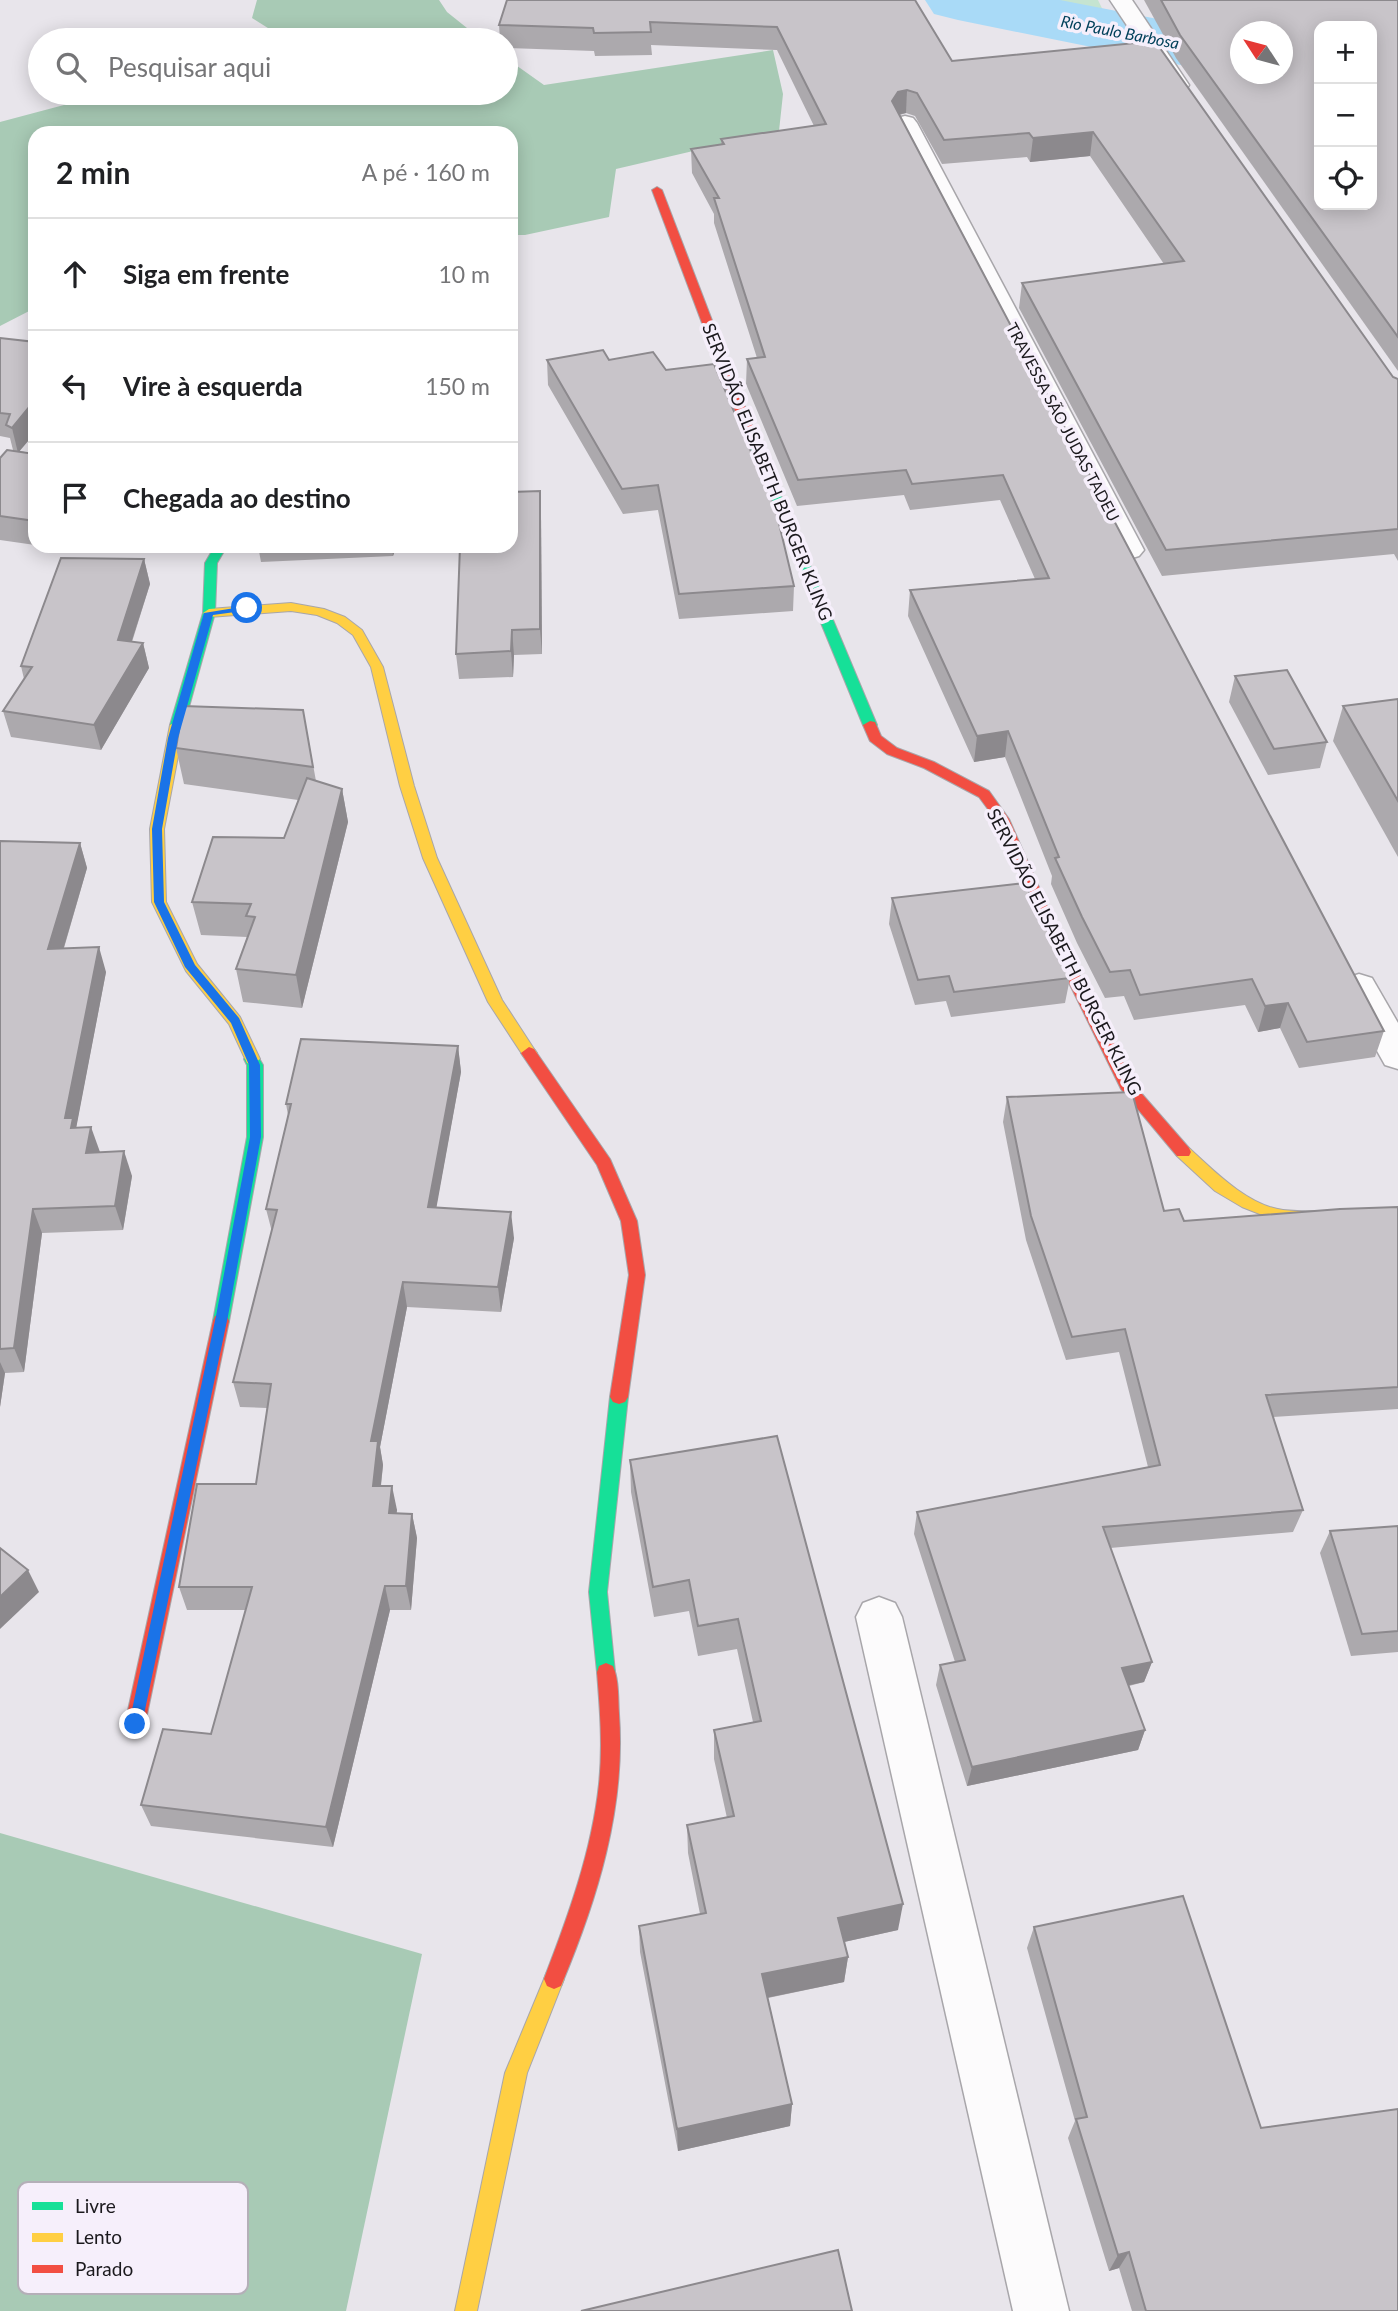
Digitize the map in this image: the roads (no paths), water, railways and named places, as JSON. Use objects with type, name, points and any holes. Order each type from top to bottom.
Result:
[{"type":"street","points":[[1121,0],[1195,109]]},
{"type":"street","name":"TRAVESSA SÃO JUDAS TADEU","points":[[905,123],[1144,577]]},
{"type":"street","name":"SERVIDÃO ELISABETH BURGER KLING","points":[[657,190],[730,386],[876,738],[892,751],[929,765],[984,793],[1002,819],[1057,944],[1129,1089],[1173,1143],[1221,1187],[1248,1203],[1280,1216],[1398,1215]]},
{"type":"street","points":[[135,1724],[222,1316],[255,1137],[255,1065],[235,1021],[191,967],[159,902],[157,829],[173,738],[209,613],[211,563],[217,553]]},
{"type":"street","points":[[209,613],[291,607],[320,612],[341,620],[358,633],[377,667],[407,786],[430,858],[495,1002],[604,1163],[629,1221],[637,1275],[611,1454],[598,1592],[610,1708],[608,1798],[583,1906],[516,2073],[466,2311]]},
{"type":"street","points":[[1343,957],[1398,1055]]},
{"type":"street","points":[[879,1617],[1041,2311]]},
{"type":"waterway","name":"Rio Paulo Barbosa","points":[[958,0],[1230,54]]}]
